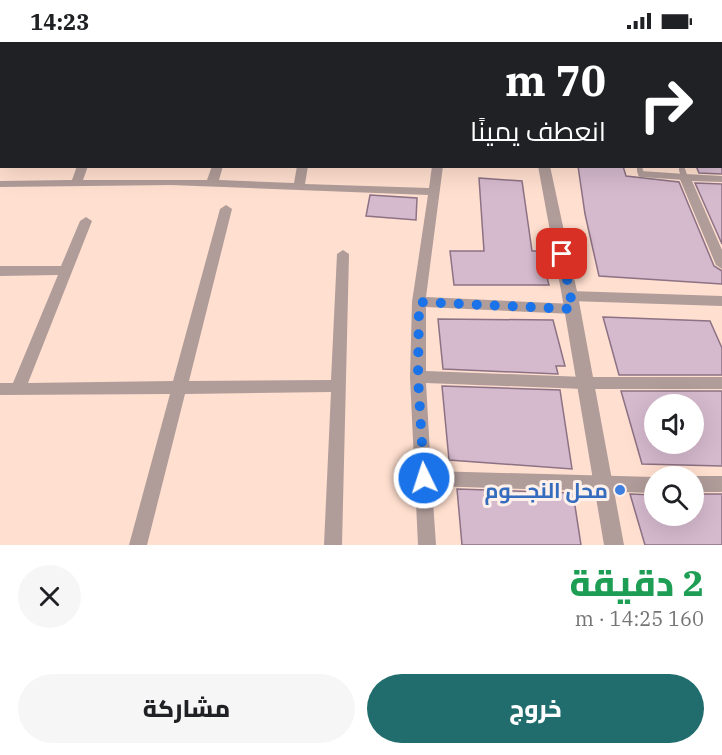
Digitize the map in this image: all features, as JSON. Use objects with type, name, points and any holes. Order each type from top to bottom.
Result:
[{"type":"street","points":[[76,183],[82,168]]},
{"type":"street","points":[[212,183],[217,168]]},
{"type":"street","points":[[299,186],[303,168]]},
{"type":"street","points":[[427,545],[418,377],[419,302],[438,168]]},
{"type":"street","points":[[544,168],[614,545]]},
{"type":"street","points":[[683,172],[722,178]]},
{"type":"street","points":[[683,172],[722,265]]},
{"type":"street","points":[[0,184],[212,183],[434,192]]},
{"type":"street","points":[[138,545],[226,209]]},
{"type":"street","points":[[18,389],[86,220]]},
{"type":"street","points":[[708,234],[722,234]]},
{"type":"street","points":[[333,545],[343,254]]},
{"type":"street","points":[[0,271],[66,270]]},
{"type":"street","points":[[419,302],[571,303],[722,300]]},
{"type":"street","points":[[418,377],[584,383],[722,383]]},
{"type":"street","points":[[0,389],[337,386]]},
{"type":"street","points":[[424,478],[644,485]]},
{"type":"street","points":[[704,484],[722,484]]},
{"type":"lane","points":[[640,168],[641,174],[683,172]]},
{"type":"building","points":[[578,168],[624,168],[626,176],[679,182],[714,266],[722,271],[722,284],[599,276],[585,214]]},
{"type":"building","points":[[697,168],[722,168],[722,174],[699,173]]},
{"type":"building","points":[[479,178],[522,181],[532,251],[540,251],[549,285],[454,285],[450,251],[484,251]]},
{"type":"building","points":[[695,183],[722,184],[722,244]]},
{"type":"building","points":[[370,195],[417,198],[416,220],[366,216]]},
{"type":"building","points":[[603,317],[710,321],[722,348],[722,375],[619,375]]},
{"type":"building","points":[[438,319],[553,320],[565,366],[556,366],[558,374],[443,369]]},
{"type":"building","points":[[442,386],[560,390],[572,469],[449,460]]},
{"type":"building","points":[[621,391],[722,391],[722,466],[642,464]]},
{"type":"building","points":[[457,489],[573,493],[581,545],[462,545]]},
{"type":"building","points":[[630,494],[644,495],[644,526],[704,526],[704,494],[722,494],[722,545],[645,545]]},
{"type":"place","name":"محل النجـــوم","points":[[620,490]]},
{"type":"route","points":[[424,478],[418,377],[419,302],[573,309],[562,254]]}]
